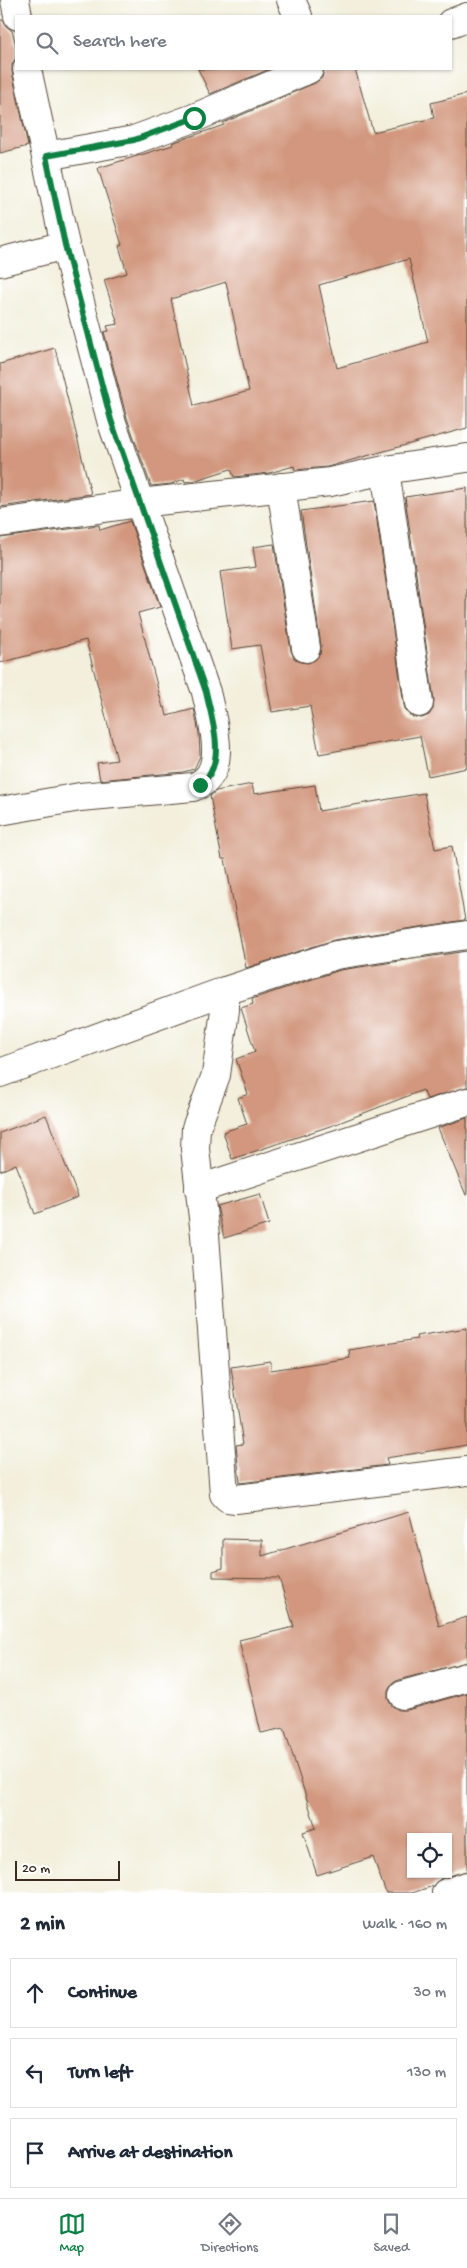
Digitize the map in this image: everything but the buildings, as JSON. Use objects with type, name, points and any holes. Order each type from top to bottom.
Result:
[{"type":"street","points":[[15,0],[18,15]]},
{"type":"street","points":[[291,0],[298,15]]},
{"type":"street","points":[[452,23],[467,17]]},
{"type":"street","points":[[0,811],[80,797],[193,787],[200,785],[208,778],[216,759],[215,734],[206,692],[111,420],[65,245],[27,70]]},
{"type":"street","points":[[46,156],[134,140],[194,118],[307,70]]},
{"type":"street","points":[[0,262],[65,245]]},
{"type":"street","points":[[0,523],[140,503],[330,482],[385,470],[467,458]]},
{"type":"street","points":[[385,470],[419,703]]},
{"type":"street","points":[[281,487],[306,648]]},
{"type":"street","points":[[0,1073],[225,991],[336,955],[467,935]]},
{"type":"street","points":[[225,991],[225,1010],[216,1075],[196,1128],[194,1149],[205,1235],[223,1491],[225,1496],[236,1499],[467,1471]]},
{"type":"street","points":[[199,1189],[467,1102]]},
{"type":"street","points":[[403,1694],[467,1677]]},
{"type":"street","points":[[446,1893],[467,1886]]},
{"type":"route","points":[[194,118],[134,140],[46,156],[65,245],[111,420],[206,692],[215,734],[216,759],[208,774],[208,778],[200,785]]}]
